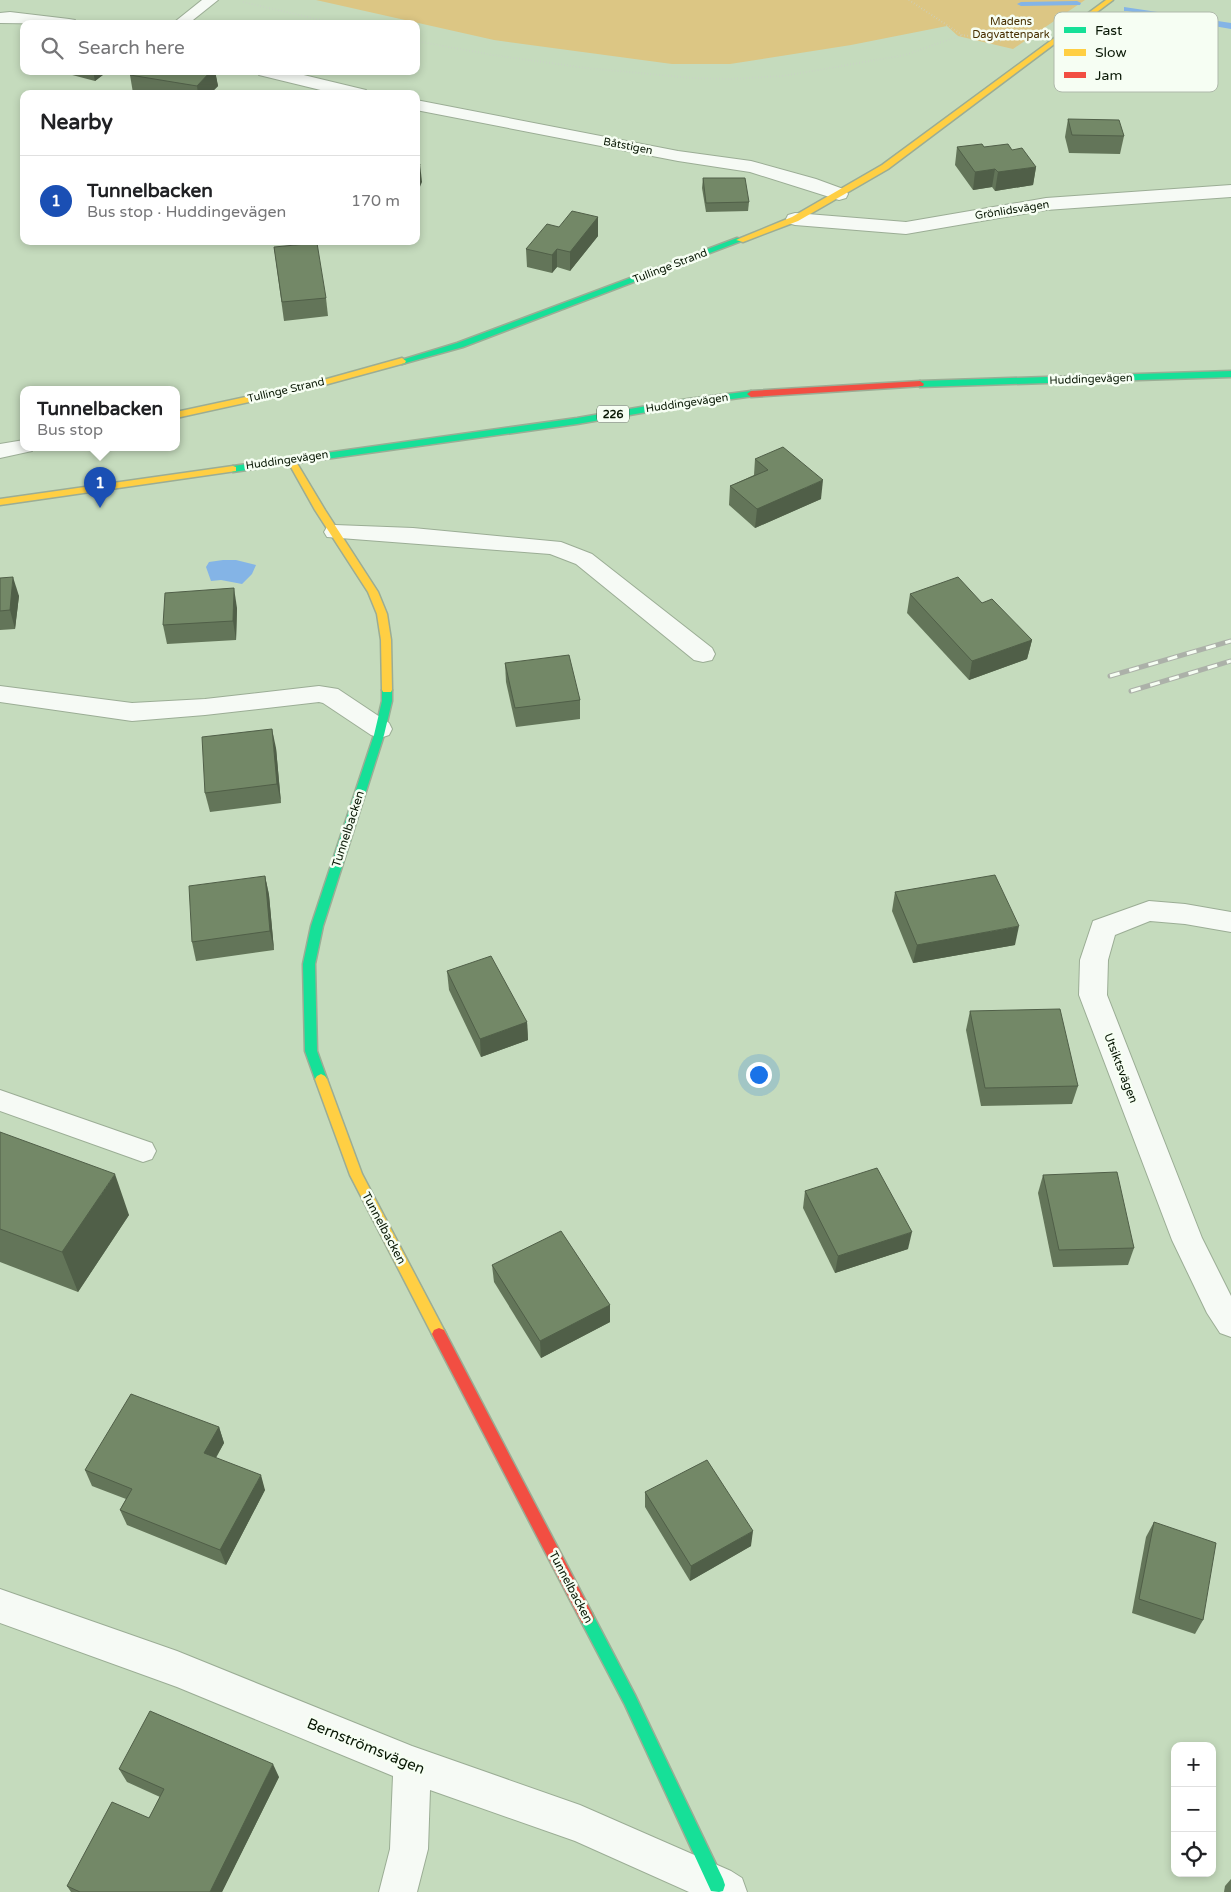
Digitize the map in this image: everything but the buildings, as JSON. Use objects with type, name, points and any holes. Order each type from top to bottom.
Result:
[{"type":"street","name":"Tullinge Strand","points":[[1093,12],[1110,0]]},
{"type":"street","points":[[0,18],[10,17],[35,20]]},
{"type":"street","name":"Tullinge Strand","points":[[180,413],[317,384],[460,345],[795,219],[885,167],[1054,40]]},
{"type":"street","points":[[281,75],[343,90]]},
{"type":"street","name":"Båtstigen","points":[[420,106],[678,156],[751,167],[810,183],[839,194]]},
{"type":"street","name":"Grönlidsvägen","points":[[795,219],[906,228],[1046,204],[1231,191]]},
{"type":"street","name":"Huddingevägen","points":[[0,502],[577,421],[665,405],[819,388],[1231,374]]},
{"type":"street","points":[[0,451],[20,447]]},
{"type":"street","name":"Tunnelbacken","points":[[290,460],[373,592],[382,614],[386,640],[387,701],[380,729],[317,926],[309,964],[311,1051],[356,1175],[630,1700],[722,1888]]},
{"type":"street","points":[[335,532],[413,535],[553,548],[584,559],[703,654]]},
{"type":"street","points":[[0,694],[132,712],[205,707],[319,694],[335,698],[380,729]]},
{"type":"street","name":"Utsiktsvägen","points":[[1231,922],[1185,914],[1149,911],[1103,928],[1094,960],[1093,995],[1187,1240],[1218,1303],[1231,1323]]},
{"type":"street","name":"Bernströmsvägen","points":[[0,1606],[177,1669],[412,1765],[580,1824],[722,1888]]},
{"type":"street","points":[[398,1892],[410,1849],[412,1765]]},
{"type":"lane","points":[[184,20],[211,0]]},
{"type":"lane","points":[[0,1100],[143,1151]]},
{"type":"path","points":[[235,0],[321,20]]},
{"type":"path","points":[[909,0],[962,35],[1046,46]]},
{"type":"path","points":[[420,41],[493,55],[578,67],[683,77],[730,79],[782,76],[905,54],[962,35]]},
{"type":"green space","name":"Madens Dagvattenpark","points":[[316,0],[1085,0],[1067,12],[1054,12],[1054,21],[1013,49],[958,36],[947,26],[851,45],[730,64],[672,64],[494,40],[420,23],[420,20],[405,20]]},
{"type":"water","points":[[236,560],[256,565],[252,574],[242,584],[221,580],[211,581],[206,567],[209,562]]},
{"type":"waterway","points":[[1021,4],[1077,3]]},
{"type":"waterway","points":[[1127,9],[1145,12]]},
{"type":"waterway","points":[[1218,24],[1231,26]]},
{"type":"railway","points":[[1110,676],[1231,641]]},
{"type":"railway","points":[[1131,691],[1231,661]]},
{"type":"traffic: fast","points":[[402,361],[460,345],[740,240]]},
{"type":"traffic: fast","points":[[920,384],[1231,374]]},
{"type":"traffic: fast","points":[[233,469],[577,421],[688,402],[751,394]]},
{"type":"traffic: fast","points":[[321,1079],[311,1051],[309,964],[317,926],[379,735],[387,701],[387,690]]},
{"type":"traffic: fast","points":[[587,1618],[630,1700],[717,1885]]},
{"type":"traffic: slow","points":[[1094,12],[1110,0]]},
{"type":"traffic: slow","points":[[740,240],[795,219],[885,167],[1054,42]]},
{"type":"traffic: slow","points":[[180,414],[317,384],[402,361]]},
{"type":"traffic: slow","points":[[291,460],[320,510],[373,592],[382,614],[386,640],[387,690]]},
{"type":"traffic: slow","points":[[0,502],[233,469]]},
{"type":"traffic: slow","points":[[321,1079],[356,1175],[439,1334]]},
{"type":"traffic: jam","points":[[751,394],[920,384]]},
{"type":"traffic: jam","points":[[439,1334],[587,1618]]},
{"type":"place","name":"Tunnelbacken","points":[[100,508]]}]
